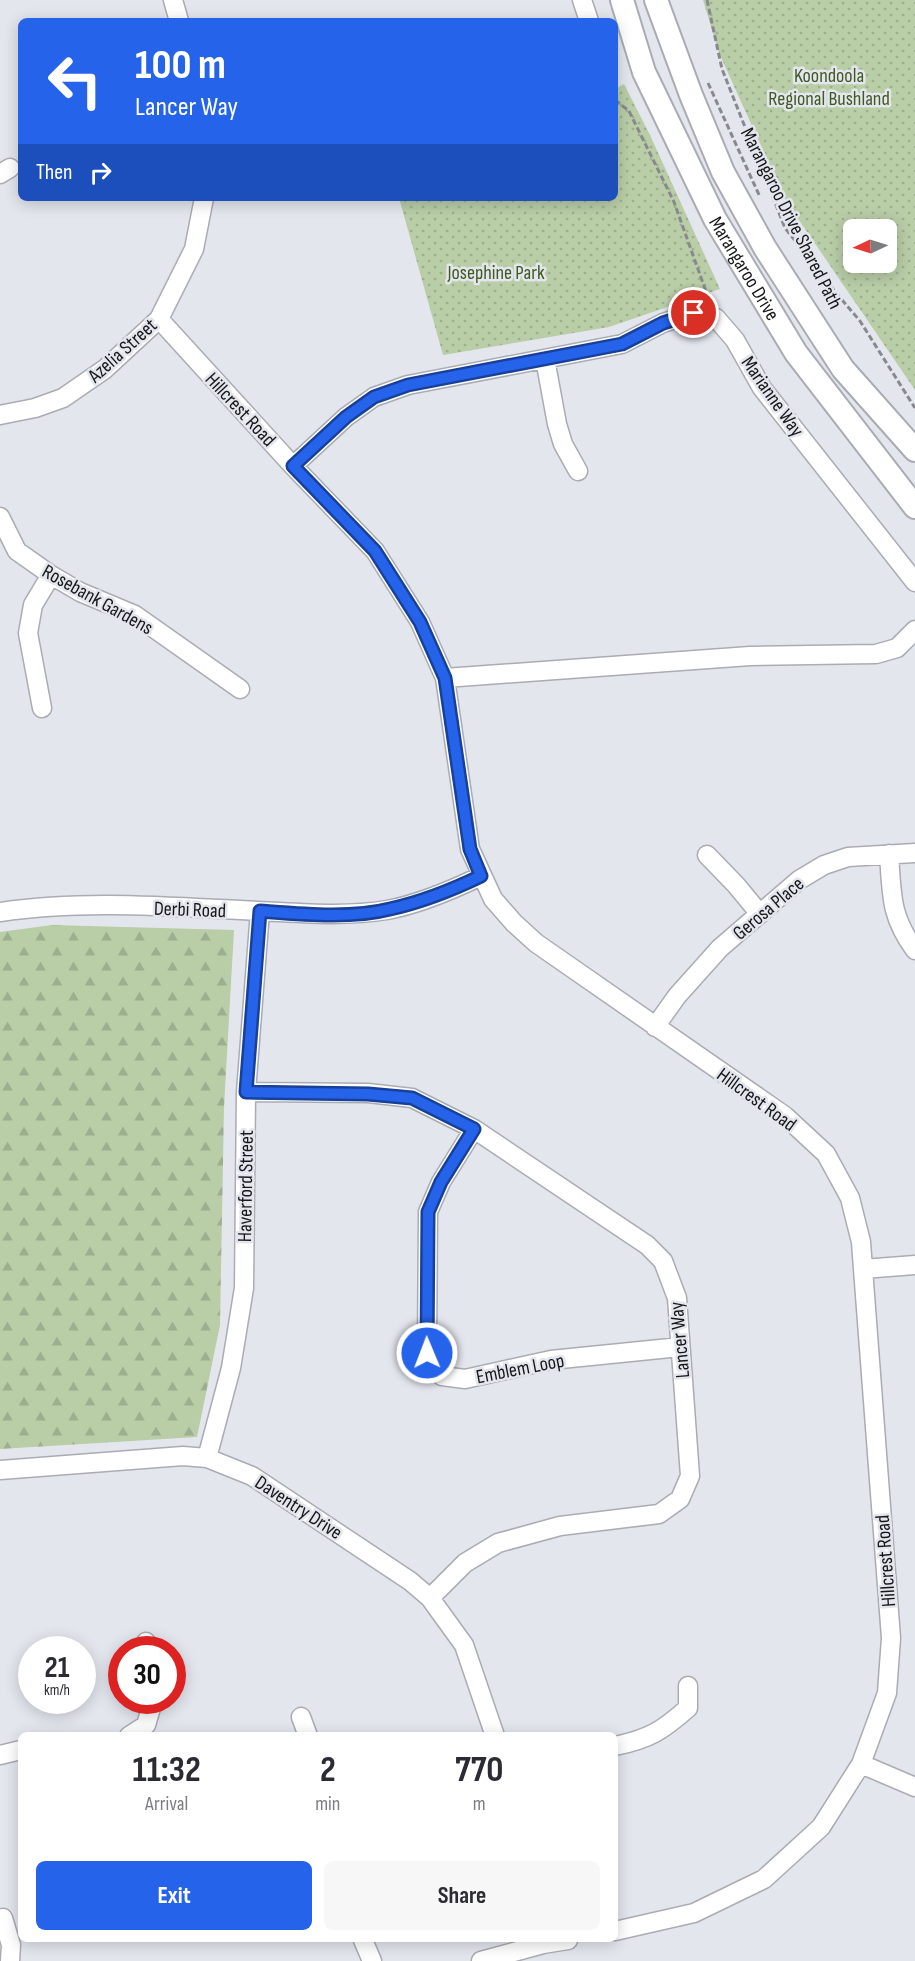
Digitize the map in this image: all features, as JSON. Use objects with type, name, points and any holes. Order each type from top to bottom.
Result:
[{"type":"main road","name":"Marangaroo Drive","points":[[621,0],[644,72],[715,219],[796,353],[915,507]]},
{"type":"main road","name":"Marangaroo Drive","points":[[656,0],[691,95],[723,172],[765,248],[843,369],[915,450]]},
{"type":"street","points":[[172,0],[178,18]]},
{"type":"street","points":[[582,0],[588,18]]},
{"type":"street","name":"Azelia Street","points":[[0,415],[35,408],[63,398],[105,369],[159,319],[194,249],[203,201]]},
{"type":"street","points":[[293,466],[346,417],[374,397],[408,385],[622,344],[663,323],[694,313],[716,318]]},
{"type":"street","name":"Marianne Way","points":[[716,318],[735,340],[762,388],[915,582]]},
{"type":"street","name":"Hillcrest Road","points":[[159,319],[293,466],[375,551],[420,622],[445,678],[470,849],[493,899],[536,944],[785,1116],[826,1154],[850,1198],[861,1242],[891,1638],[887,1693],[861,1764],[821,1827],[764,1879],[694,1913],[618,1930]]},
{"type":"street","points":[[545,358],[557,424],[563,444],[578,471]]},
{"type":"street","name":"Rosebank Gardens","points":[[0,517],[17,551],[80,592],[135,615],[240,689]]},
{"type":"street","points":[[42,708],[28,633],[33,605],[51,575]]},
{"type":"street","points":[[445,678],[750,656],[876,654],[897,648],[915,630]]},
{"type":"street","name":"Gerosa Place","points":[[656,1027],[677,996],[720,948],[799,880],[824,865],[848,857],[915,853]]},
{"type":"street","points":[[889,854],[892,902],[900,928],[915,950]]},
{"type":"street","points":[[707,855],[760,914]]},
{"type":"street","name":"Derbi Road","points":[[0,912],[36,906],[107,906],[311,914],[388,910],[446,893],[481,876]]},
{"type":"street","name":"Haverford Street","points":[[207,1458],[231,1368],[244,1288],[246,1092],[260,911]]},
{"type":"street","name":"Lancer Way","points":[[246,1092],[368,1094],[412,1098],[474,1129],[647,1245],[663,1261],[677,1298],[690,1476],[680,1499],[659,1514],[560,1526],[498,1543],[465,1563],[430,1598]]},
{"type":"street","name":"Emblem Loop","points":[[474,1129],[441,1182],[428,1212],[427,1353],[442,1376],[465,1379],[551,1360],[680,1347]]},
{"type":"street","points":[[863,1269],[915,1265]]},
{"type":"street","name":"Daventry Drive","points":[[0,1470],[183,1456],[207,1458],[252,1476],[410,1581],[430,1598],[465,1645],[494,1732]]},
{"type":"street","points":[[618,1745],[638,1742],[665,1729],[688,1708],[687,1686]]},
{"type":"street","points":[[136,1732],[147,1725],[150,1714]]},
{"type":"street","points":[[301,1717],[307,1732]]},
{"type":"street","points":[[0,1752],[18,1750]]},
{"type":"street","points":[[861,1764],[915,1787]]},
{"type":"street","points":[[3,1918],[11,1945],[10,1961]]},
{"type":"street","points":[[364,1942],[372,1961]]},
{"type":"street","points":[[481,1961],[543,1942]]},
{"type":"path","points":[[707,0],[722,69],[785,228],[860,321],[915,408]]},
{"type":"path","name":"Marangaroo Drive Shared Path","points":[[705,76],[764,206]]},
{"type":"path","points":[[618,102],[629,111],[675,202],[716,318]]},
{"type":"green space","name":"Koondoola Regional Bushland","points":[[703,0],[915,0],[915,390],[786,201],[719,53]]},
{"type":"green space","name":"Josephine Park","points":[[624,84],[650,135],[720,289],[609,327],[443,355],[400,201],[618,201],[618,87]]},
{"type":"green space","points":[[52,925],[234,930],[224,1107],[220,1325],[197,1437],[0,1449],[0,932]]},
{"type":"route","points":[[427,1353],[428,1212],[441,1182],[474,1129],[412,1098],[368,1094],[246,1092],[260,911],[346,914],[388,910],[446,893],[481,876],[470,849],[445,678],[420,622],[375,551],[293,466],[346,417],[374,397],[408,385],[622,344],[663,323],[694,313]]}]
